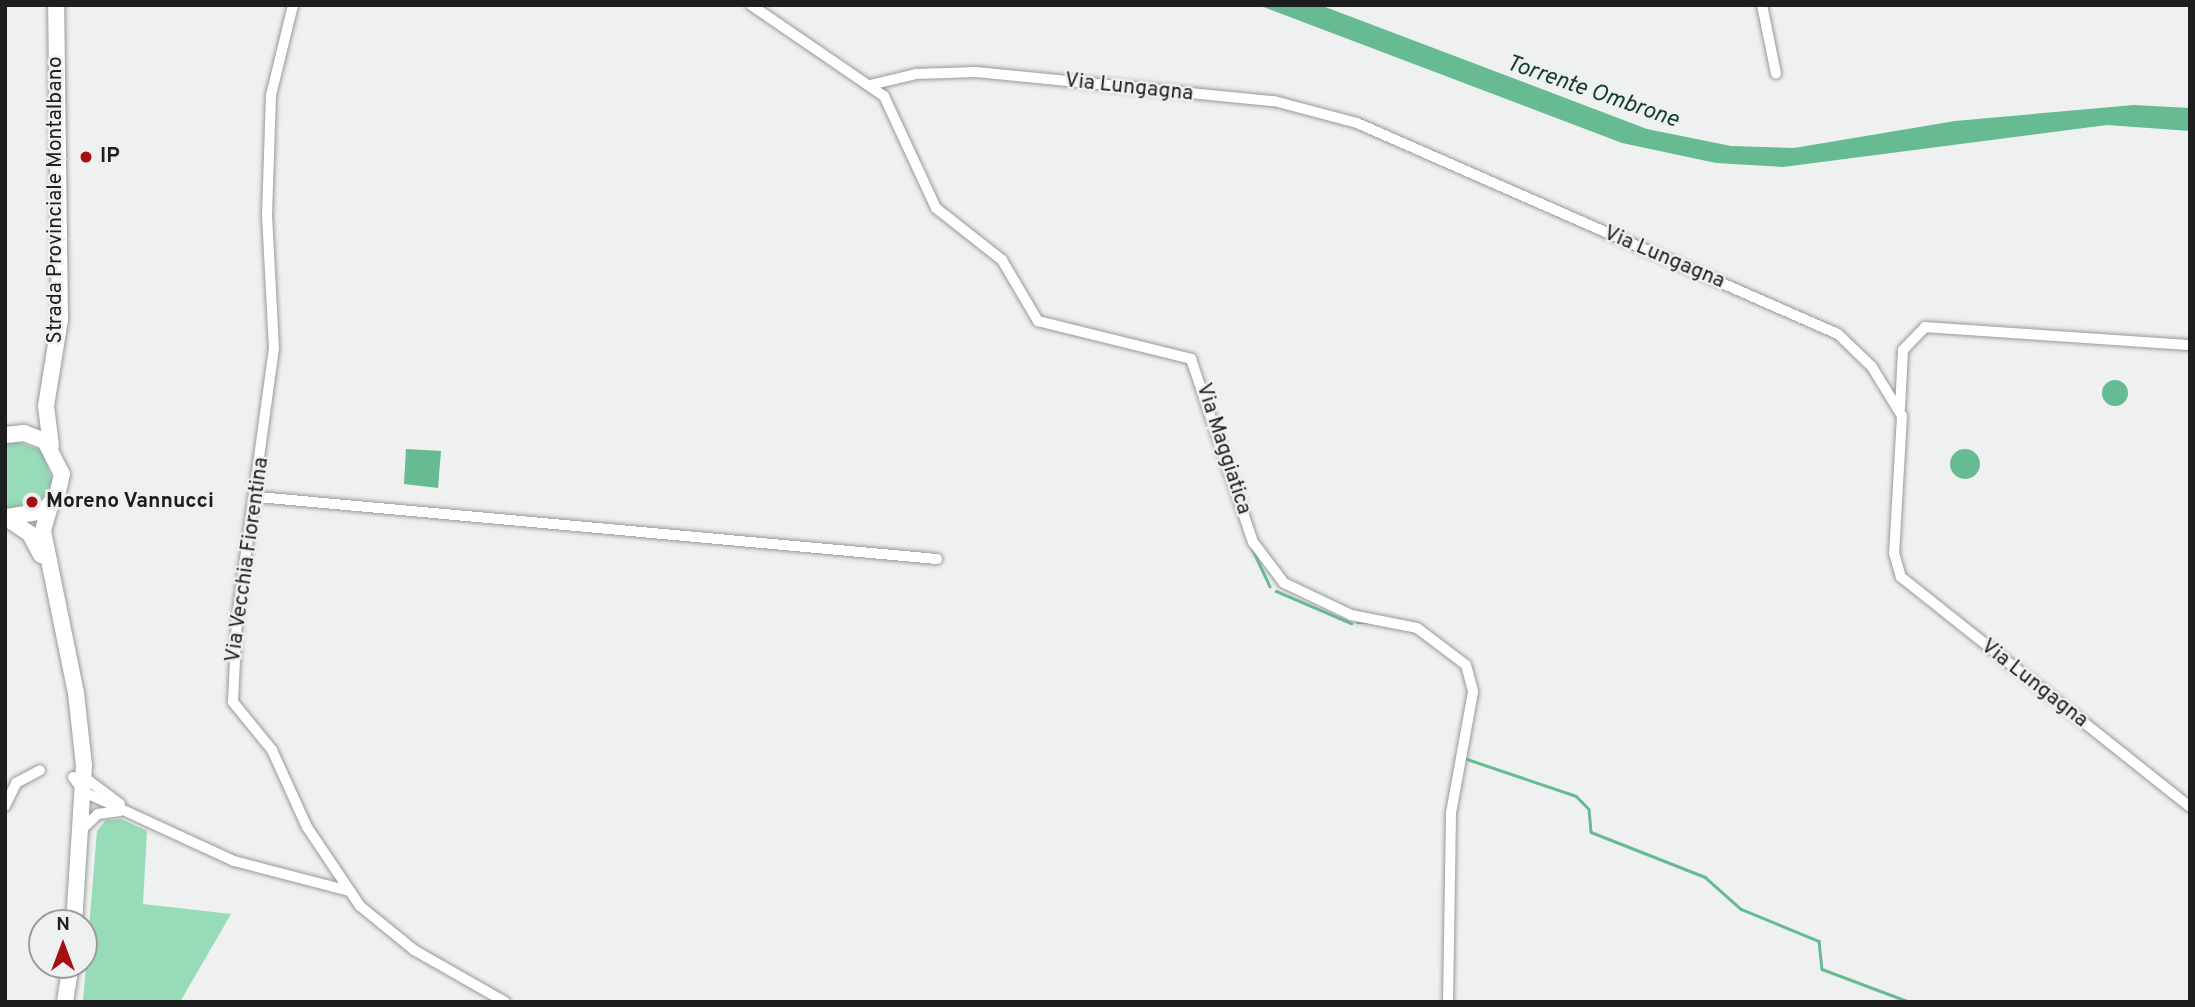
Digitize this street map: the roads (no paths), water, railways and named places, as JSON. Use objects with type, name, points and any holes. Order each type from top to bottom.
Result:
[{"type":"main road","name":"Strada Provinciale Montalbano","points":[[56,5],[60,320],[47,394],[51,446],[62,474],[43,528],[48,570],[62,639],[80,782],[83,828],[76,909]]},
{"type":"main road","name":"Strada Provinciale Montalbano","points":[[47,394],[11,433],[51,446]]},
{"type":"main road","name":"Strada Provinciale Montalbano","points":[[5,517],[25,519],[50,506]]},
{"type":"main road","name":"Strada Provinciale Montalbano","points":[[5,517],[30,534],[48,570]]},
{"type":"main road","name":"Strada Provinciale Montalbano","points":[[66,909],[80,782]]},
{"type":"main road","points":[[64,979],[65,1002]]},
{"type":"main road","points":[[65,1002],[69,979]]},
{"type":"street","name":"Via Vecchia Fiorentina","points":[[293,5],[270,108],[267,229],[274,348],[258,497],[237,617],[233,702],[272,750],[307,827],[349,891],[397,939],[505,1002]]},
{"type":"street","name":"Via Maggiatica","points":[[751,5],[870,85],[895,113],[936,208],[1002,260],[1038,321],[1194,362],[1266,566],[1312,601],[1416,628],[1466,666],[1473,692],[1451,813],[1448,1002]]},
{"type":"street","points":[[1762,5],[1776,74]]},
{"type":"street","name":"Via Lungagna","points":[[870,85],[916,74],[976,72],[1179,96],[1249,96],[1357,123],[1838,334],[1872,367],[1900,408],[1905,435],[1894,554],[1901,577],[2190,807]]},
{"type":"street","points":[[1900,408],[1903,350],[1924,327],[2190,345]]},
{"type":"street","points":[[258,497],[937,559]]},
{"type":"street","points":[[5,806],[16,783],[40,770]]},
{"type":"street","points":[[80,782],[122,811],[244,864],[349,891]]},
{"type":"street","points":[[80,782],[152,825]]},
{"type":"street","points":[[83,828],[98,814],[122,811]]},
{"type":"waterway","points":[[1253,550],[1270,586]]},
{"type":"waterway","points":[[1276,591],[1351,623]]},
{"type":"waterway","points":[[1357,623],[1367,623]]},
{"type":"waterway","points":[[1467,759],[1576,796],[1589,809],[1591,832],[1705,877],[1741,909],[1819,941],[1822,969],[1910,1002]]},
{"type":"place","name":"IP","points":[[86,157]]},
{"type":"place","name":"Moreno Vannucci","points":[[32,502]]},
{"type":"water label","name":"Torrente Ombrone","points":[[1592,93]]}]
